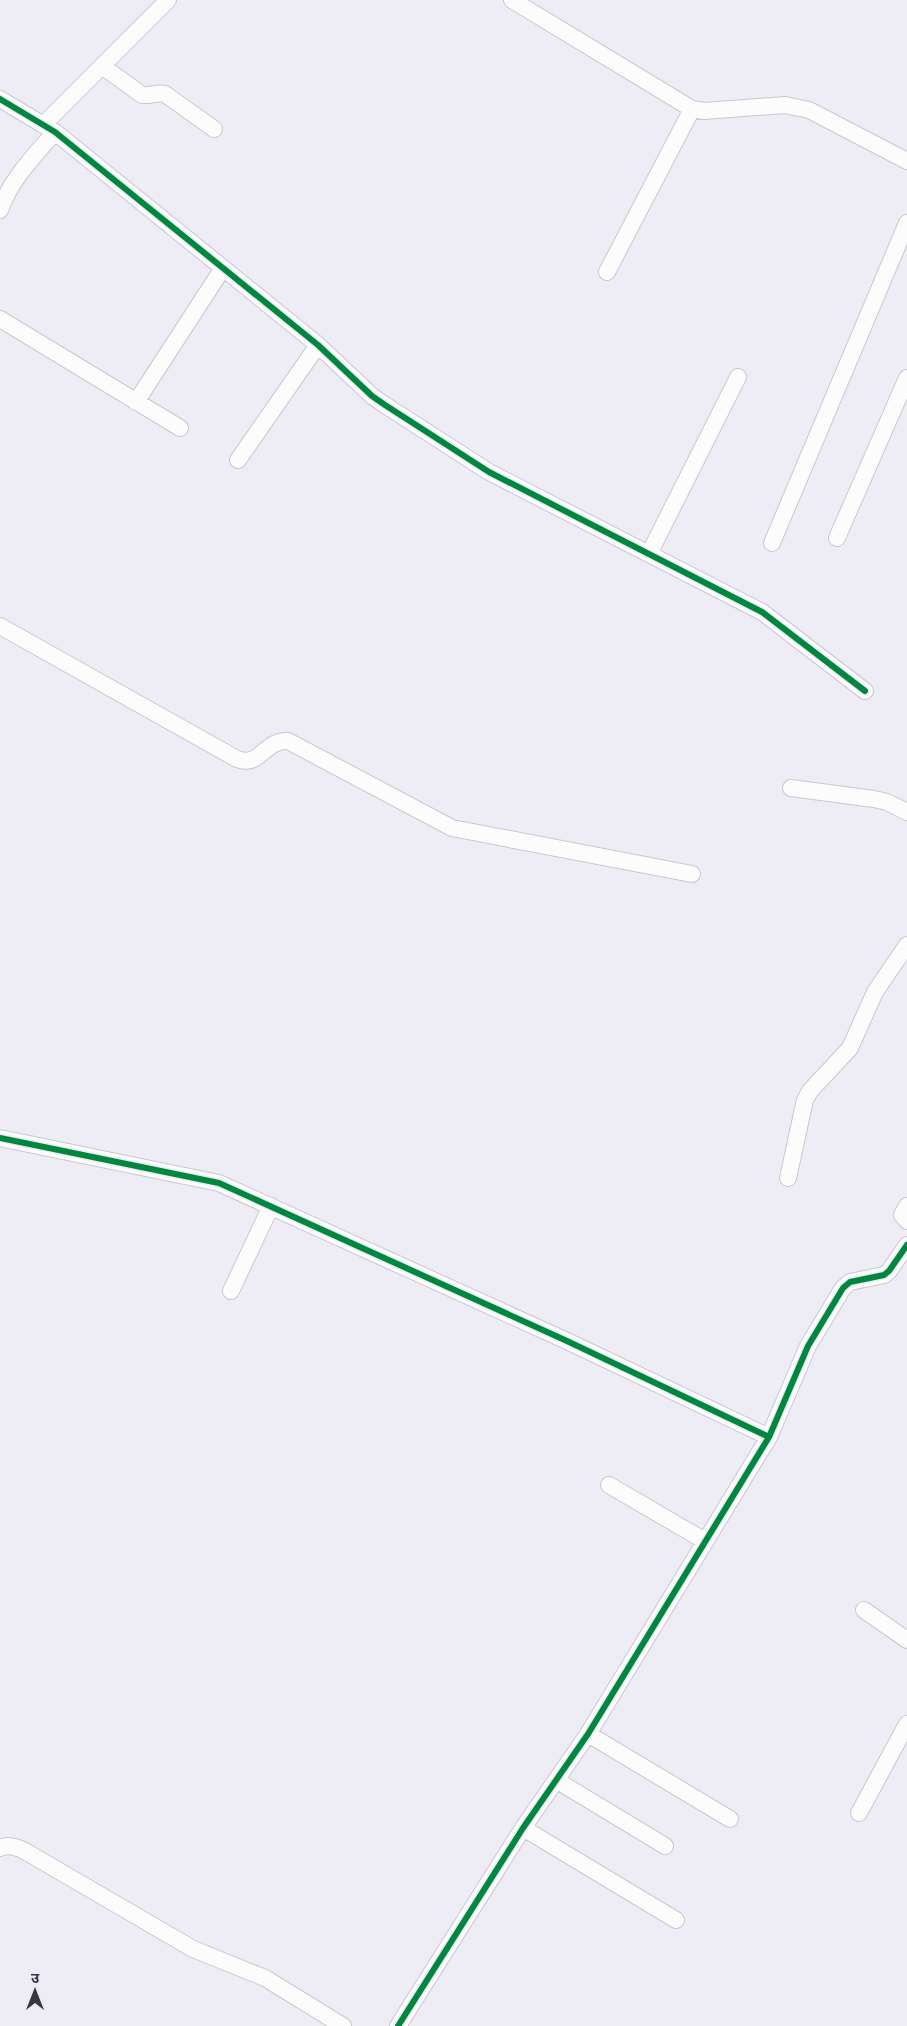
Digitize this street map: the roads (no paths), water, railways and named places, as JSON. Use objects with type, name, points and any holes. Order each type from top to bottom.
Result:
[{"type":"street","points":[[0,210],[7,191],[49,128],[102,66],[168,0]]},
{"type":"street","points":[[512,0],[680,104],[692,109],[704,111],[785,105],[797,106],[809,110],[907,161]]},
{"type":"street","points":[[102,66],[142,95],[148,96],[160,92],[165,94],[214,129]]},
{"type":"street","points":[[0,99],[49,128],[318,345],[372,396],[489,472],[762,612],[865,691]]},
{"type":"street","points":[[607,272],[692,109]]},
{"type":"street","points":[[772,543],[907,223]]},
{"type":"street","points":[[136,402],[223,268]]},
{"type":"street","points":[[0,319],[180,428]]},
{"type":"street","points":[[238,460],[318,345]]},
{"type":"street","points":[[649,554],[738,377]]},
{"type":"street","points":[[837,538],[907,378]]},
{"type":"street","points":[[0,626],[236,760],[245,762],[254,760],[270,744],[288,741],[452,828],[692,874]]},
{"type":"street","points":[[791,788],[874,799],[887,802],[907,812]]},
{"type":"street","points":[[788,1178],[805,1100],[810,1090],[850,1048],[875,992],[907,945]]},
{"type":"street","points":[[0,1138],[219,1183],[567,1341],[769,1437]]},
{"type":"street","points":[[231,1291],[271,1206]]},
{"type":"street","points":[[907,1206],[902,1215],[907,1221]]},
{"type":"street","points":[[398,2026],[523,1828],[588,1734],[769,1437],[808,1346],[843,1288],[850,1282],[884,1275],[907,1244]]},
{"type":"street","points":[[609,1485],[705,1541]]},
{"type":"street","points":[[864,1610],[907,1640]]},
{"type":"street","points":[[859,1812],[905,1732]]},
{"type":"street","points":[[588,1734],[730,1819]]},
{"type":"street","points":[[556,1780],[665,1846]]},
{"type":"street","points":[[523,1828],[676,1920]]},
{"type":"street","points":[[0,1848],[13,1846],[23,1850],[193,1948],[265,1978],[343,2026]]}]
